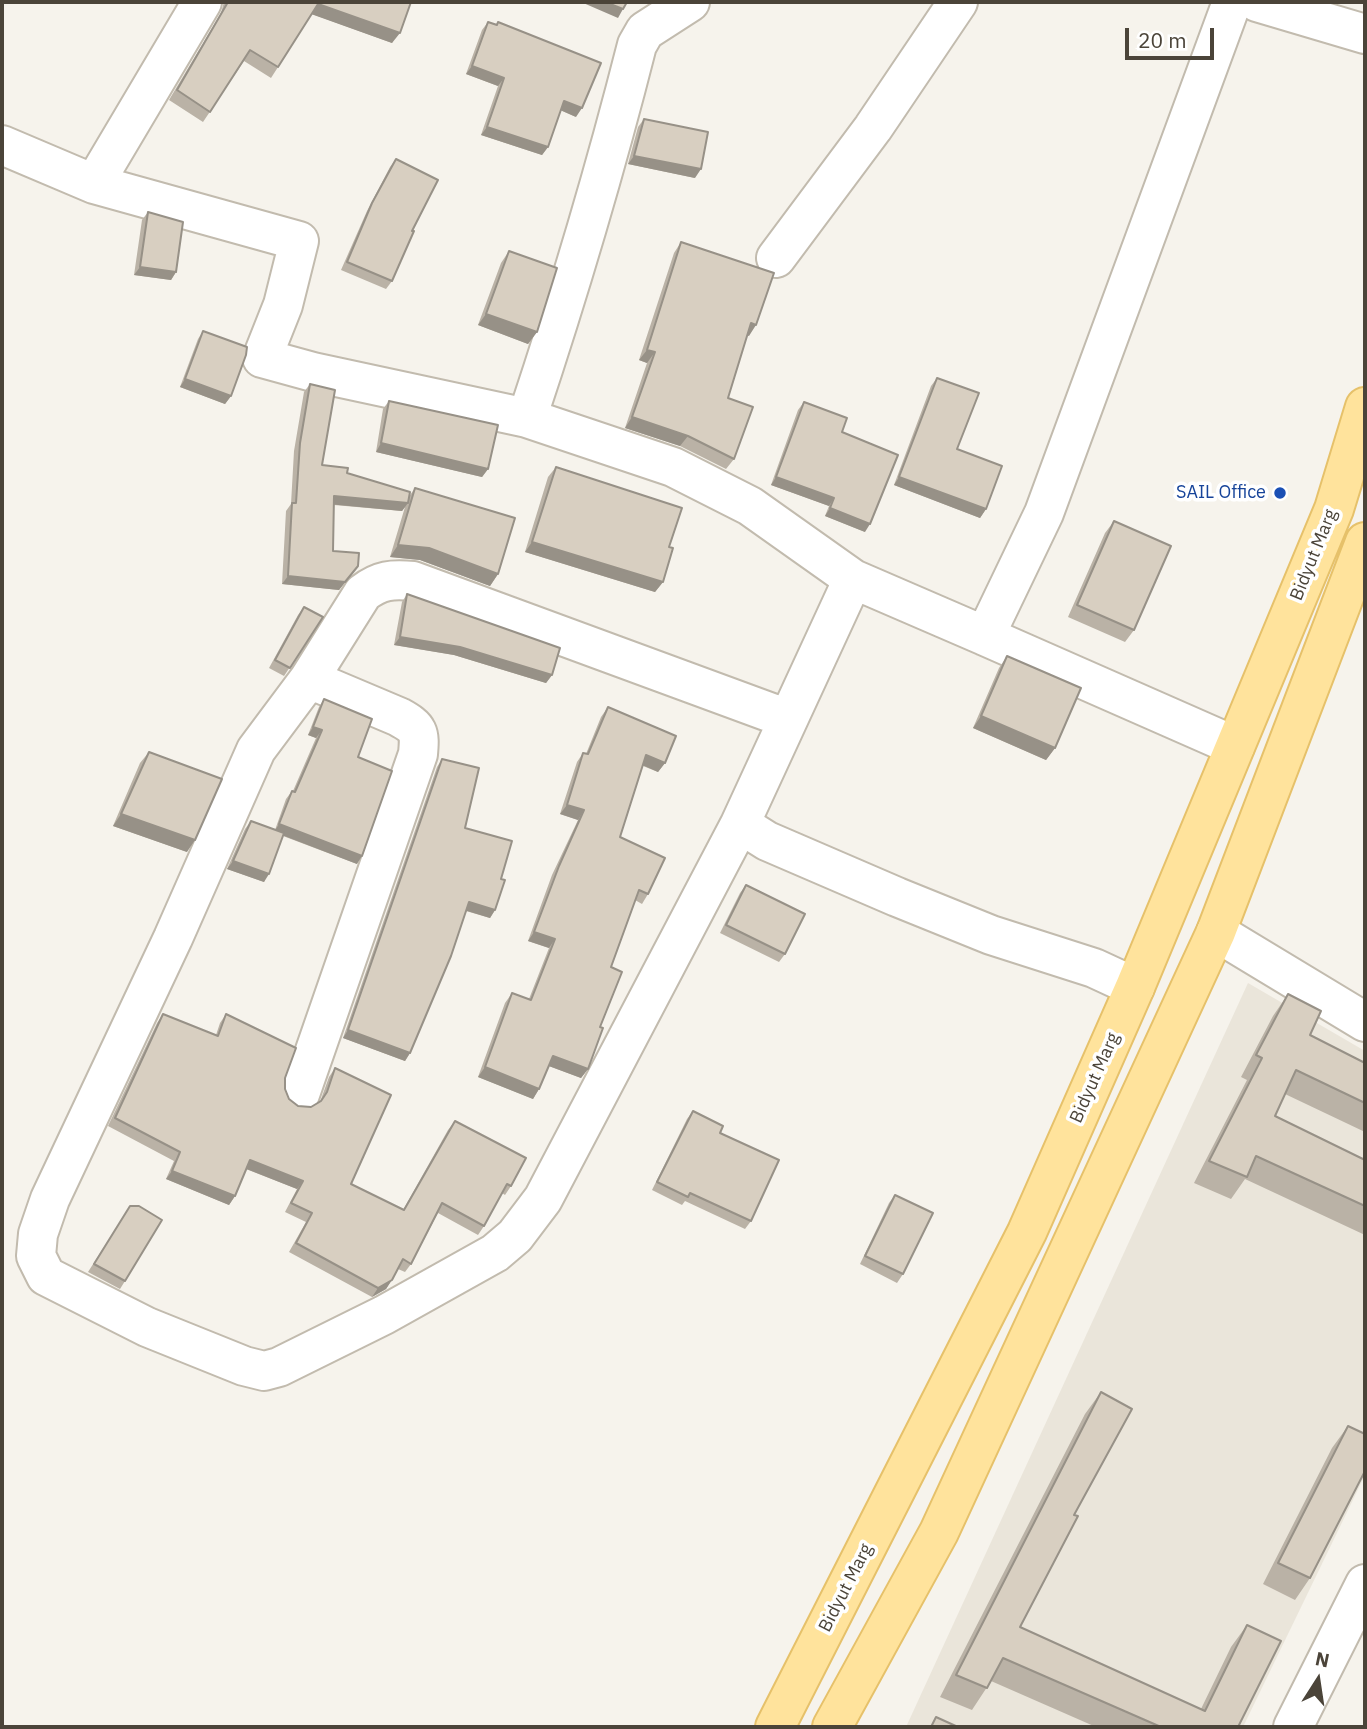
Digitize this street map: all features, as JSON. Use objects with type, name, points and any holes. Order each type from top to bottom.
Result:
[{"type":"main road","name":"Bidyut Marg","points":[[775,1727],[1027,1232],[1135,987],[1334,509],[1365,407]]},
{"type":"main road","points":[[832,1727],[939,1532],[1216,932],[1365,542]]},
{"type":"main road","points":[[888,1505],[939,1532]]},
{"type":"street","points":[[527,418],[596,200],[637,45],[645,31],[690,2]]},
{"type":"street","points":[[776,258],[873,128],[958,2]]},
{"type":"street","points":[[985,636],[1044,513],[1232,2]]},
{"type":"street","points":[[1257,2],[1365,34]]},
{"type":"street","points":[[94,184],[195,4]]},
{"type":"street","points":[[2,145],[94,184],[299,241],[283,305],[262,358],[313,372],[527,418],[673,467],[750,506],[853,579],[1235,746]]},
{"type":"street","points":[[788,719],[412,582],[392,579],[376,584],[363,593],[309,679],[257,750],[173,938],[50,1199],[38,1234],[36,1256],[46,1276],[148,1327],[244,1366],[264,1371],[279,1367],[395,1309],[495,1253],[515,1236],[543,1199],[740,824],[853,579]]},
{"type":"street","points":[[300,1094],[418,754],[419,736],[413,725],[399,717],[309,679]]},
{"type":"street","points":[[740,824],[767,841],[897,897],[991,935],[1094,968],[1135,987]]},
{"type":"street","points":[[1216,932],[1365,1022]]},
{"type":"street","points":[[1293,1727],[1365,1584]]},
{"type":"shaded area","points":[[1248,983],[1365,1051],[1365,1475],[1243,1727],[906,1727]]},
{"type":"building","points":[[228,2],[411,2],[400,33],[318,4],[278,67],[250,50],[210,112],[177,90]]},
{"type":"building","points":[[605,2],[627,2],[623,9]]},
{"type":"building","points":[[488,22],[497,25],[498,22],[601,63],[582,108],[564,101],[548,147],[487,127],[504,78],[472,66]]},
{"type":"building","points":[[644,119],[708,132],[701,169],[634,156]]},
{"type":"building","points":[[396,159],[438,180],[412,231],[392,281],[347,262],[372,203]]},
{"type":"building","points":[[148,212],[183,222],[176,272],[140,267]]},
{"type":"building","points":[[681,242],[774,273],[756,325],[751,323],[728,398],[753,407],[734,459],[688,436],[632,417],[655,352],[647,350]]},
{"type":"building","points":[[509,251],[557,268],[537,332],[486,314]]},
{"type":"building","points":[[203,331],[247,347],[231,396],[185,379]]},
{"type":"building","points":[[937,378],[979,393],[957,449],[1002,466],[986,509],[899,477]]},
{"type":"building","points":[[310,384],[335,390],[322,465],[348,468],[347,473],[410,492],[408,503],[334,496],[333,551],[359,553],[358,566],[345,582],[288,576],[292,503],[296,503],[300,443]]},
{"type":"building","points":[[389,401],[498,425],[488,469],[381,443]]},
{"type":"building","points":[[804,402],[847,418],[842,432],[898,455],[870,524],[830,508],[834,498],[776,477]]},
{"type":"building","points":[[556,467],[682,508],[669,547],[673,548],[663,582],[532,542]]},
{"type":"building","points":[[415,488],[515,518],[498,574],[429,548],[398,545]]},
{"type":"building","points":[[1114,521],[1171,546],[1134,630],[1077,605]]},
{"type":"building","points":[[407,594],[560,648],[552,675],[460,647],[400,637]]},
{"type":"building","points":[[304,607],[323,617],[290,668],[275,660]]},
{"type":"building","points":[[1007,656],[1081,688],[1055,748],[981,716]]},
{"type":"building","points":[[324,699],[372,719],[358,757],[392,771],[362,856],[279,824],[322,730],[313,727]]},
{"type":"building","points":[[608,707],[676,736],[665,763],[646,755],[620,837],[665,858],[648,894],[639,890],[611,967],[622,972],[600,1027],[603,1028],[588,1069],[553,1056],[539,1089],[485,1067],[512,993],[531,1000],[555,939],[534,932],[584,810],[567,805],[583,753],[588,754]]},
{"type":"building","points":[[149,752],[222,779],[195,840],[121,814]]},
{"type":"building","points":[[442,759],[479,768],[465,828],[512,841],[501,879],[505,880],[495,910],[469,902],[451,956],[410,1053],[348,1030]]},
{"type":"building","points":[[251,821],[284,833],[269,874],[233,861]]},
{"type":"building","points":[[746,885],[805,914],[785,954],[726,925]]},
{"type":"building","points":[[1288,994],[1321,1011],[1310,1035],[1365,1063],[1365,1103],[1296,1070],[1275,1116],[1365,1160],[1365,1206],[1256,1156],[1247,1177],[1209,1161],[1262,1058],[1256,1055]]},
{"type":"building","points":[[163,1014],[218,1036],[226,1014],[296,1048],[285,1078],[285,1089],[289,1099],[298,1106],[311,1107],[321,1101],[335,1068],[391,1095],[351,1184],[404,1210],[455,1121],[526,1158],[511,1186],[507,1184],[484,1226],[442,1203],[411,1264],[403,1259],[392,1280],[378,1288],[296,1243],[312,1213],[291,1203],[303,1181],[250,1160],[235,1196],[172,1171],[180,1152],[115,1118]]},
{"type":"building","points":[[693,1111],[723,1126],[720,1133],[779,1160],[751,1221],[690,1193],[688,1197],[657,1182]]},
{"type":"building","points":[[895,1195],[933,1213],[903,1274],[865,1256]]},
{"type":"building","points":[[130,1206],[139,1206],[162,1220],[125,1281],[94,1264]]},
{"type":"building","points":[[1101,1392],[1132,1409],[1074,1515],[1078,1516],[1020,1627],[1205,1711],[1247,1625],[1281,1641],[1238,1727],[1161,1727],[1003,1658],[987,1688],[956,1675]]},
{"type":"building","points":[[1348,1426],[1365,1434],[1365,1471],[1310,1578],[1278,1563]]},
{"type":"building","points":[[936,1717],[958,1727],[931,1727]]},
{"type":"place","name":"SAIL Office","points":[[1280,493]]}]
